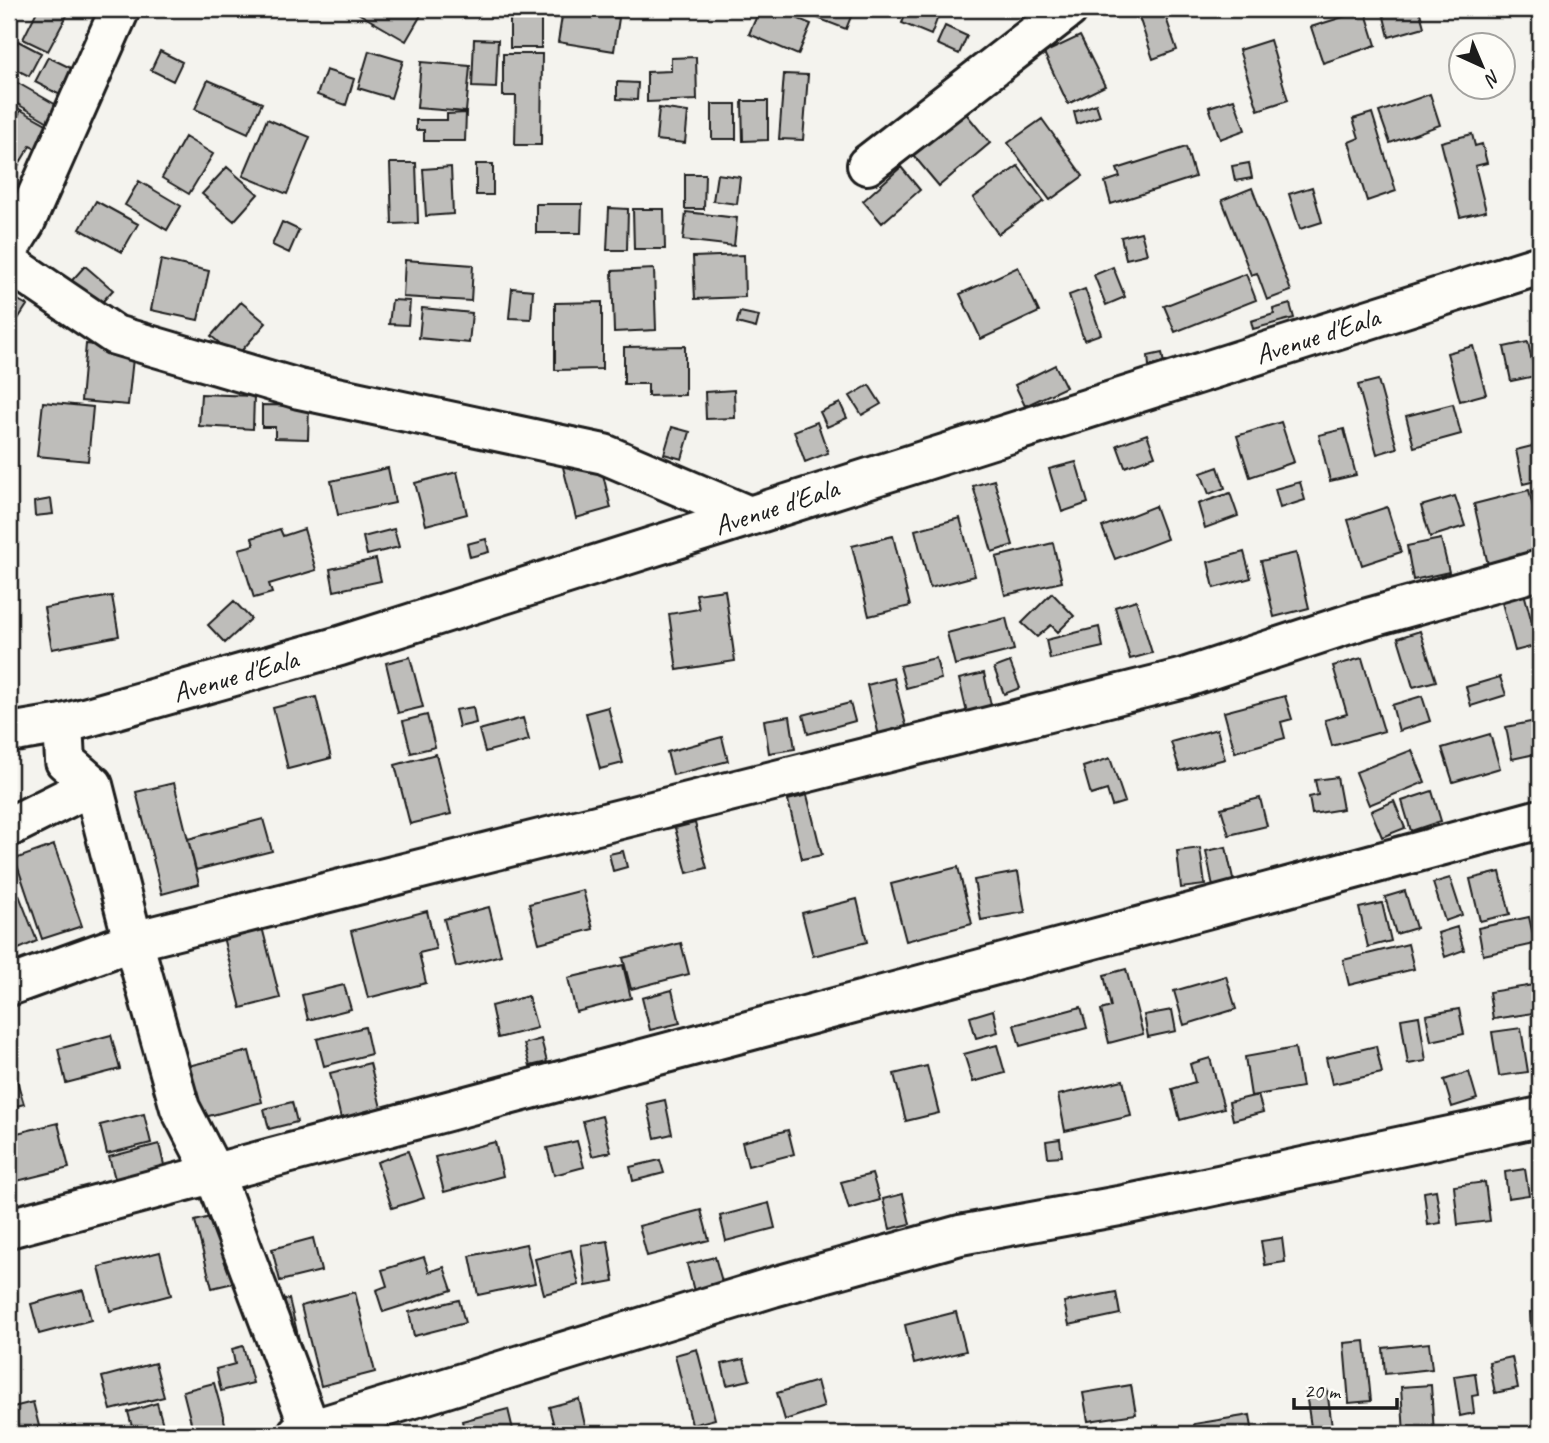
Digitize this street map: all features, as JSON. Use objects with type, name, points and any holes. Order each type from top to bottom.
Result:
[{"type":"street","points":[[14,230],[120,9]]},
{"type":"street","points":[[867,164],[1068,9]]},
{"type":"street","points":[[9,263],[116,335],[299,389],[604,454],[747,515]]},
{"type":"street","name":"Avenue d'Eala","points":[[9,733],[64,724],[340,646],[1540,265]]},
{"type":"street","points":[[9,986],[133,941],[1184,678],[1362,620],[1540,570]]},
{"type":"street","points":[[64,724],[65,761],[93,785],[180,1108],[214,1174],[307,1433],[773,1287],[960,1235],[1119,1206],[1540,1117]]},
{"type":"street","points":[[9,827],[93,785]]},
{"type":"street","points":[[9,1228],[1540,819]]},
{"type":"building","points":[[38,9],[70,10],[48,51],[23,39]]},
{"type":"building","points":[[351,9],[411,9],[421,15],[406,41]]},
{"type":"building","points":[[760,9],[775,9],[811,24],[798,55],[749,34]]},
{"type":"building","points":[[815,9],[854,9],[846,29],[812,16]]},
{"type":"building","points":[[908,9],[941,9],[931,35],[902,23]]},
{"type":"building","points":[[1163,9],[1177,50],[1153,59],[1139,17]]},
{"type":"building","points":[[1382,9],[1419,9],[1424,27],[1389,37]]},
{"type":"building","points":[[563,10],[619,18],[614,51],[558,42]]},
{"type":"building","points":[[1365,10],[1376,45],[1323,63],[1311,27]]},
{"type":"building","points":[[510,17],[541,17],[541,48],[510,48]]},
{"type":"building","points":[[945,26],[967,36],[959,54],[937,44]]},
{"type":"building","points":[[1080,36],[1105,86],[1068,104],[1044,53]]},
{"type":"building","points":[[474,39],[498,40],[496,88],[472,87]]},
{"type":"building","points":[[1270,40],[1288,100],[1258,110],[1239,50]]},
{"type":"building","points":[[18,41],[41,53],[29,76],[9,66],[9,59]]},
{"type":"building","points":[[160,51],[182,62],[173,81],[151,70]]},
{"type":"building","points":[[369,51],[403,61],[391,98],[358,88]]},
{"type":"building","points":[[503,54],[542,54],[541,145],[515,145],[516,96],[503,96]]},
{"type":"building","points":[[48,57],[81,73],[68,99],[35,82]]},
{"type":"building","points":[[696,57],[697,100],[647,102],[647,72],[671,71],[671,58]]},
{"type":"building","points":[[421,62],[470,66],[466,112],[417,108]]},
{"type":"building","points":[[326,70],[354,79],[346,105],[317,95]]},
{"type":"building","points":[[784,74],[808,75],[803,140],[779,139]]},
{"type":"building","points":[[9,78],[60,107],[50,123],[9,99]]},
{"type":"building","points":[[208,80],[262,103],[248,133],[195,109]]},
{"type":"building","points":[[617,82],[638,83],[637,100],[617,99]]},
{"type":"building","points":[[1430,94],[1440,125],[1390,143],[1379,112]]},
{"type":"building","points":[[1234,99],[1245,130],[1220,139],[1209,107]]},
{"type":"building","points":[[955,100],[990,143],[939,186],[904,144]]},
{"type":"building","points":[[742,101],[768,101],[768,140],[743,141]]},
{"type":"building","points":[[9,102],[21,110],[9,131]]},
{"type":"building","points":[[712,104],[736,104],[736,139],[712,139]]},
{"type":"building","points":[[1096,104],[1100,116],[1077,124],[1074,112]]},
{"type":"building","points":[[659,108],[688,112],[685,143],[656,140]]},
{"type":"building","points":[[21,110],[57,130],[44,136],[36,149],[30,146],[12,176],[9,174],[9,132]]},
{"type":"building","points":[[466,113],[465,141],[424,141],[424,130],[416,130],[416,120],[447,120],[447,114]]},
{"type":"building","points":[[1372,113],[1396,191],[1367,201],[1349,142],[1359,138],[1353,119]]},
{"type":"building","points":[[267,119],[310,137],[287,194],[243,176]]},
{"type":"building","points":[[1042,119],[1083,176],[1050,200],[1008,143]]},
{"type":"building","points":[[1472,134],[1475,146],[1482,144],[1487,163],[1475,166],[1486,211],[1460,217],[1441,142]]},
{"type":"building","points":[[1540,135],[1540,168],[1535,136]]},
{"type":"building","points":[[185,137],[213,154],[189,194],[162,178]]},
{"type":"building","points":[[1186,147],[1195,177],[1111,204],[1105,182],[1120,177],[1117,169]]},
{"type":"building","points":[[390,163],[416,163],[418,223],[392,224]]},
{"type":"building","points":[[1249,163],[1252,178],[1235,181],[1232,166]]},
{"type":"building","points":[[476,164],[493,164],[493,195],[476,195]]},
{"type":"building","points":[[1018,166],[1044,201],[998,234],[973,198]]},
{"type":"building","points":[[227,167],[258,194],[234,221],[202,194]]},
{"type":"building","points":[[451,167],[453,214],[426,216],[423,169]]},
{"type":"building","points":[[901,167],[920,190],[882,223],[863,201]]},
{"type":"building","points":[[685,174],[705,174],[704,209],[685,209]]},
{"type":"building","points":[[717,174],[740,177],[737,204],[713,201]]},
{"type":"building","points":[[139,181],[181,206],[167,230],[125,205]]},
{"type":"building","points":[[1312,187],[1322,222],[1300,229],[1289,194]]},
{"type":"building","points":[[1252,188],[1291,291],[1267,300],[1257,273],[1251,275],[1222,200]]},
{"type":"building","points":[[96,201],[138,224],[122,252],[80,229]]},
{"type":"building","points":[[536,204],[582,204],[581,233],[536,233]]},
{"type":"building","points":[[609,208],[628,209],[627,250],[607,250]]},
{"type":"building","points":[[633,209],[664,209],[665,249],[634,249]]},
{"type":"building","points":[[686,212],[737,218],[734,246],[683,240]]},
{"type":"building","points":[[282,222],[299,230],[289,253],[272,245]]},
{"type":"building","points":[[1141,232],[1147,254],[1126,259],[1121,237]]},
{"type":"building","points":[[744,255],[745,297],[695,299],[693,257]]},
{"type":"building","points":[[161,260],[209,271],[198,320],[151,310]]},
{"type":"building","points":[[405,260],[473,265],[471,301],[403,297]]},
{"type":"building","points":[[85,266],[113,290],[94,311],[66,287]]},
{"type":"building","points":[[1018,267],[1039,312],[981,339],[960,294]]},
{"type":"building","points":[[1113,267],[1125,297],[1106,305],[1094,275]]},
{"type":"building","points":[[654,269],[656,330],[614,332],[612,271]]},
{"type":"building","points":[[1246,274],[1256,300],[1175,332],[1164,306]]},
{"type":"building","points":[[512,288],[533,290],[531,319],[509,318]]},
{"type":"building","points":[[1085,289],[1101,334],[1084,340],[1069,295]]},
{"type":"building","points":[[9,295],[27,305],[18,319],[9,314]]},
{"type":"building","points":[[392,300],[410,301],[408,325],[389,324]]},
{"type":"building","points":[[241,302],[266,323],[236,357],[211,336]]},
{"type":"building","points":[[602,302],[602,369],[555,370],[555,303]]},
{"type":"building","points":[[1290,304],[1294,318],[1253,329],[1251,321],[1274,314],[1273,309]]},
{"type":"building","points":[[422,308],[472,313],[469,343],[419,338]]},
{"type":"building","points":[[740,312],[759,316],[756,328],[737,323]]},
{"type":"building","points":[[1528,342],[1535,376],[1511,381],[1504,347]]},
{"type":"building","points":[[86,344],[134,349],[128,405],[81,401]]},
{"type":"building","points":[[685,346],[685,395],[648,396],[648,384],[624,384],[624,347]]},
{"type":"building","points":[[1473,346],[1486,394],[1460,401],[1447,353]]},
{"type":"building","points":[[1162,353],[1164,364],[1149,366],[1148,356]]},
{"type":"building","points":[[1055,365],[1066,387],[1025,406],[1015,385]]},
{"type":"building","points":[[1378,380],[1397,448],[1377,454],[1358,385]]},
{"type":"building","points":[[869,385],[881,404],[862,415],[850,396]]},
{"type":"building","points":[[734,390],[735,418],[706,419],[705,392]]},
{"type":"building","points":[[201,394],[254,396],[253,429],[199,426]]},
{"type":"building","points":[[43,402],[93,407],[88,461],[37,456]]},
{"type":"building","points":[[840,403],[847,418],[827,427],[820,412]]},
{"type":"building","points":[[1453,404],[1461,434],[1414,447],[1406,416]]},
{"type":"building","points":[[262,405],[309,406],[308,439],[275,438],[275,427],[262,427]]},
{"type":"building","points":[[817,422],[828,453],[805,462],[794,431]]},
{"type":"building","points":[[1281,422],[1294,462],[1250,477],[1237,436]]},
{"type":"building","points":[[672,427],[690,432],[682,459],[664,454]]},
{"type":"building","points":[[1344,429],[1356,475],[1330,481],[1319,435]]},
{"type":"building","points":[[1147,434],[1155,456],[1125,467],[1117,445]]},
{"type":"building","points":[[1532,446],[1540,480],[1523,484],[1516,450]]},
{"type":"building","points":[[599,458],[611,508],[576,518],[563,467]]},
{"type":"building","points":[[1076,462],[1088,503],[1062,512],[1049,469]]},
{"type":"building","points":[[1218,467],[1225,488],[1209,494],[1201,473]]},
{"type":"building","points":[[388,468],[395,503],[338,515],[331,481]]},
{"type":"building","points":[[457,472],[467,514],[426,525],[415,483]]},
{"type":"building","points":[[994,480],[1013,545],[992,552],[973,486]]},
{"type":"building","points":[[1300,482],[1305,500],[1280,508],[1275,489]]},
{"type":"building","points":[[1529,490],[1540,537],[1540,557],[1489,569],[1474,504]]},
{"type":"building","points":[[1230,493],[1238,516],[1205,528],[1198,504]]},
{"type":"building","points":[[1455,496],[1465,526],[1430,537],[1421,506]]},
{"type":"building","points":[[51,499],[53,514],[35,516],[34,502]]},
{"type":"building","points":[[1155,506],[1167,539],[1115,559],[1102,527]]},
{"type":"building","points":[[1387,507],[1401,552],[1362,565],[1348,520]]},
{"type":"building","points":[[960,518],[975,576],[930,588],[915,530]]},
{"type":"building","points":[[280,529],[283,536],[304,529],[316,570],[269,584],[272,593],[254,598],[239,549],[254,545],[252,538]]},
{"type":"building","points":[[394,529],[399,547],[367,555],[363,537]]},
{"type":"building","points":[[893,536],[910,606],[869,616],[852,546]]},
{"type":"building","points":[[486,539],[489,552],[470,557],[467,544]]},
{"type":"building","points":[[1441,539],[1449,572],[1413,580],[1407,546]]},
{"type":"building","points":[[1053,543],[1062,582],[1005,595],[996,557]]},
{"type":"building","points":[[1244,552],[1251,578],[1214,588],[1208,562]]},
{"type":"building","points":[[1296,553],[1309,608],[1274,617],[1261,561]]},
{"type":"building","points":[[376,559],[381,581],[334,591],[330,569]]},
{"type":"building","points":[[725,590],[735,661],[677,670],[669,614],[699,609],[696,594]]},
{"type":"building","points":[[1052,593],[1074,616],[1058,632],[1051,625],[1037,637],[1022,623]]},
{"type":"building","points":[[1524,593],[1538,645],[1515,651],[1501,599]]},
{"type":"building","points":[[112,596],[119,636],[52,649],[44,608]]},
{"type":"building","points":[[1136,600],[1152,653],[1130,659],[1115,607]]},
{"type":"building","points":[[234,601],[251,619],[225,643],[208,625]]},
{"type":"building","points":[[1006,618],[1014,650],[955,665],[947,633]]},
{"type":"building","points":[[1099,627],[1103,647],[1050,659],[1046,640]]},
{"type":"building","points":[[1420,631],[1436,681],[1413,687],[1398,638]]},
{"type":"building","points":[[410,657],[423,707],[398,713],[386,663]]},
{"type":"building","points":[[936,658],[941,679],[906,688],[900,666]]},
{"type":"building","points":[[1362,658],[1384,731],[1332,746],[1325,720],[1347,714],[1333,666]]},
{"type":"building","points":[[1010,662],[1020,688],[1004,694],[994,668]]},
{"type":"building","points":[[984,673],[992,710],[968,717],[959,679]]},
{"type":"building","points":[[1500,677],[1506,695],[1471,706],[1466,687]]},
{"type":"building","points":[[894,678],[907,729],[879,736],[867,685]]},
{"type":"building","points":[[1285,696],[1292,719],[1281,722],[1285,738],[1235,752],[1224,712]]},
{"type":"building","points":[[1422,696],[1430,721],[1399,731],[1392,705]]},
{"type":"building","points":[[316,697],[331,758],[288,769],[273,708]]},
{"type":"building","points":[[850,703],[855,721],[808,734],[803,715]]},
{"type":"building","points":[[473,707],[476,723],[459,727],[455,710]]},
{"type":"building","points":[[608,707],[623,763],[600,769],[586,713]]},
{"type":"building","points":[[427,715],[435,747],[411,753],[403,721]]},
{"type":"building","points":[[790,716],[795,749],[769,753],[764,720]]},
{"type":"building","points":[[523,718],[529,740],[485,752],[479,730]]},
{"type":"building","points":[[1540,720],[1540,753],[1512,759],[1506,727]]},
{"type":"building","points":[[1217,729],[1225,759],[1180,771],[1171,742]]},
{"type":"building","points":[[1490,734],[1500,768],[1453,782],[1442,748]]},
{"type":"building","points":[[722,737],[728,761],[673,775],[667,752]]},
{"type":"building","points":[[1412,750],[1425,782],[1369,805],[1356,772]]},
{"type":"building","points":[[436,754],[451,814],[410,824],[395,765]]},
{"type":"building","points":[[1110,758],[1125,802],[1112,806],[1107,790],[1091,795],[1083,767]]},
{"type":"building","points":[[1337,777],[1343,809],[1312,814],[1309,797],[1318,795],[1315,780]]},
{"type":"building","points":[[174,783],[199,884],[162,894],[136,792]]},
{"type":"building","points":[[1432,791],[1441,821],[1411,831],[1402,801]]},
{"type":"building","points":[[807,795],[822,855],[802,859],[788,800]]},
{"type":"building","points":[[1260,798],[1267,826],[1229,835],[1221,808]]},
{"type":"building","points":[[1394,801],[1405,828],[1382,837],[1371,811]]},
{"type":"building","points":[[263,819],[272,851],[196,870],[188,839]]},
{"type":"building","points":[[695,823],[707,868],[687,873],[675,828]]},
{"type":"building","points":[[54,845],[82,926],[42,939],[15,859]]},
{"type":"building","points":[[1226,847],[1234,883],[1213,887],[1206,851]]},
{"type":"building","points":[[1200,848],[1205,885],[1181,888],[1177,851]]},
{"type":"building","points":[[623,851],[627,867],[613,871],[609,854]]},
{"type":"building","points":[[958,867],[972,924],[906,941],[891,884]]},
{"type":"building","points":[[1018,872],[1025,912],[981,920],[974,880]]},
{"type":"building","points":[[1500,872],[1510,914],[1480,921],[1470,879]]},
{"type":"building","points":[[1450,878],[1462,915],[1445,921],[1433,883]]},
{"type":"building","points":[[583,890],[593,929],[539,943],[529,904]]},
{"type":"building","points":[[1405,891],[1416,928],[1396,934],[1385,897]]},
{"type":"building","points":[[19,895],[37,941],[12,952],[9,943],[9,899]]},
{"type":"building","points":[[857,899],[867,942],[813,956],[802,913]]},
{"type":"building","points":[[1382,903],[1391,941],[1368,947],[1359,908]]},
{"type":"building","points":[[489,907],[501,955],[456,967],[444,919]]},
{"type":"building","points":[[427,911],[436,949],[419,953],[426,983],[368,998],[351,931]]},
{"type":"building","points":[[1529,917],[1535,944],[1483,955],[1478,928]]},
{"type":"building","points":[[262,927],[280,998],[241,1008],[223,937]]},
{"type":"building","points":[[1457,927],[1464,950],[1445,957],[1438,933]]},
{"type":"building","points":[[681,943],[689,974],[631,989],[623,958]]},
{"type":"building","points":[[1408,944],[1414,969],[1349,985],[1343,960]]},
{"type":"building","points":[[623,965],[631,998],[576,1012],[568,978]]},
{"type":"building","points":[[1126,969],[1143,1034],[1109,1043],[1101,1010],[1111,1007],[1104,975]]},
{"type":"building","points":[[1226,976],[1236,1009],[1184,1025],[1174,991]]},
{"type":"building","points":[[1540,984],[1540,1012],[1493,1019],[1489,992]]},
{"type":"building","points":[[344,985],[351,1009],[308,1020],[302,995]]},
{"type":"building","points":[[672,990],[680,1023],[650,1030],[642,998]]},
{"type":"building","points":[[528,996],[537,1028],[498,1038],[491,1006]]},
{"type":"building","points":[[1081,1007],[1087,1028],[1020,1046],[1014,1025]]},
{"type":"building","points":[[1459,1009],[1464,1034],[1431,1041],[1426,1015]]},
{"type":"building","points":[[993,1010],[998,1032],[976,1038],[970,1017]]},
{"type":"building","points":[[1172,1010],[1176,1031],[1148,1037],[1144,1015]]},
{"type":"building","points":[[1419,1016],[1426,1061],[1408,1064],[1401,1019]]},
{"type":"building","points":[[365,1027],[371,1054],[324,1066],[317,1039]]},
{"type":"building","points":[[1521,1028],[1528,1072],[1499,1076],[1492,1032]]},
{"type":"building","points":[[111,1035],[120,1069],[66,1083],[58,1049]]},
{"type":"building","points":[[541,1039],[547,1062],[530,1066],[524,1044]]},
{"type":"building","points":[[997,1045],[1005,1073],[973,1082],[964,1054]]},
{"type":"building","points":[[1376,1046],[1382,1073],[1332,1084],[1326,1058]]},
{"type":"building","points":[[1295,1048],[1302,1087],[1251,1096],[1245,1057]]},
{"type":"building","points":[[249,1051],[262,1102],[197,1119],[184,1067]]},
{"type":"building","points":[[1210,1058],[1224,1108],[1180,1120],[1172,1089],[1195,1082],[1190,1064]]},
{"type":"building","points":[[370,1063],[384,1120],[344,1131],[330,1073]]},
{"type":"building","points":[[927,1066],[939,1113],[906,1121],[894,1074]]},
{"type":"building","points":[[14,1071],[24,1104],[9,1108],[9,1073]]},
{"type":"building","points":[[1469,1072],[1477,1099],[1452,1107],[1444,1080]]},
{"type":"building","points":[[1123,1080],[1131,1116],[1065,1131],[1058,1095]]},
{"type":"building","points":[[1258,1095],[1263,1112],[1233,1120],[1229,1102]]},
{"type":"building","points":[[665,1100],[672,1134],[655,1138],[647,1104]]},
{"type":"building","points":[[292,1102],[297,1122],[269,1129],[264,1109]]},
{"type":"building","points":[[144,1114],[151,1143],[107,1154],[100,1125]]},
{"type":"building","points":[[602,1116],[611,1152],[592,1156],[583,1121]]},
{"type":"building","points":[[58,1123],[69,1168],[9,1183],[9,1135]]},
{"type":"building","points":[[788,1130],[794,1154],[748,1166],[742,1142]]},
{"type":"building","points":[[1060,1139],[1062,1156],[1048,1157],[1046,1141]]},
{"type":"building","points":[[577,1141],[584,1167],[554,1175],[547,1148]]},
{"type":"building","points":[[495,1142],[503,1176],[444,1192],[435,1157]]},
{"type":"building","points":[[159,1144],[166,1173],[117,1186],[109,1157]]},
{"type":"building","points":[[408,1151],[424,1198],[392,1208],[377,1162]]},
{"type":"building","points":[[660,1160],[664,1173],[633,1181],[630,1167]]},
{"type":"building","points":[[1525,1169],[1529,1195],[1508,1198],[1505,1172]]},
{"type":"building","points":[[872,1174],[880,1200],[849,1209],[841,1182]]},
{"type":"building","points":[[1485,1182],[1490,1221],[1458,1225],[1454,1186]]},
{"type":"building","points":[[1436,1190],[1441,1223],[1428,1225],[1424,1192]]},
{"type":"building","points":[[903,1194],[910,1224],[890,1229],[883,1199]]},
{"type":"building","points":[[769,1203],[775,1228],[726,1241],[720,1216]]},
{"type":"building","points":[[701,1210],[709,1240],[647,1256],[639,1226]]},
{"type":"building","points":[[225,1213],[242,1281],[212,1288],[195,1221]]},
{"type":"building","points":[[313,1238],[321,1271],[280,1281],[272,1249]]},
{"type":"building","points":[[1282,1238],[1285,1262],[1265,1265],[1261,1241]]},
{"type":"building","points":[[608,1241],[614,1281],[586,1286],[581,1245]]},
{"type":"building","points":[[526,1244],[535,1283],[478,1295],[470,1256]]},
{"type":"building","points":[[571,1250],[579,1285],[544,1294],[535,1259]]},
{"type":"building","points":[[160,1252],[171,1295],[110,1311],[99,1267]]},
{"type":"building","points":[[424,1257],[429,1272],[444,1267],[452,1290],[383,1312],[376,1290],[387,1286],[382,1270]]},
{"type":"building","points":[[715,1257],[725,1292],[696,1299],[687,1264]]},
{"type":"building","points":[[83,1290],[91,1320],[39,1334],[31,1304]]},
{"type":"building","points":[[355,1292],[375,1372],[321,1386],[301,1306]]},
{"type":"building","points":[[1116,1292],[1120,1314],[1069,1325],[1064,1302]]},
{"type":"building","points":[[289,1299],[300,1344],[287,1347],[276,1302]]},
{"type":"building","points":[[459,1300],[465,1323],[414,1336],[409,1312]]},
{"type":"building","points":[[956,1312],[966,1351],[914,1364],[905,1325]]},
{"type":"building","points":[[1530,1312],[1540,1312],[1540,1334],[1531,1335]]},
{"type":"building","points":[[1365,1341],[1371,1401],[1349,1403],[1344,1343]]},
{"type":"building","points":[[1429,1343],[1432,1369],[1385,1374],[1383,1348]]},
{"type":"building","points":[[243,1346],[253,1383],[221,1391],[216,1369],[235,1364],[232,1349]]},
{"type":"building","points":[[697,1349],[715,1419],[692,1425],[675,1355]]},
{"type":"building","points":[[1512,1357],[1518,1388],[1495,1393],[1489,1362]]},
{"type":"building","points":[[744,1359],[750,1380],[727,1385],[722,1364]]},
{"type":"building","points":[[155,1363],[164,1397],[111,1410],[102,1377]]},
{"type":"building","points":[[1475,1373],[1478,1395],[1472,1396],[1474,1413],[1460,1416],[1454,1376]]},
{"type":"building","points":[[817,1381],[824,1407],[785,1420],[777,1393]]},
{"type":"building","points":[[214,1383],[228,1434],[194,1434],[183,1391]]},
{"type":"building","points":[[1131,1385],[1136,1414],[1088,1421],[1083,1393]]},
{"type":"building","points":[[1431,1385],[1434,1434],[1404,1434],[1401,1387]]},
{"type":"building","points":[[1327,1390],[1333,1434],[1312,1434],[1306,1393]]},
{"type":"building","points":[[579,1399],[587,1434],[556,1434],[549,1407]]},
{"type":"building","points":[[33,1402],[41,1434],[9,1434],[9,1408]]},
{"type":"building","points":[[157,1403],[165,1432],[134,1434],[128,1412]]},
{"type":"building","points":[[508,1409],[514,1434],[465,1434],[462,1421]]},
{"type":"building","points":[[1250,1415],[1253,1434],[1196,1434],[1194,1424]]},
{"type":"building","points":[[75,1425],[77,1434],[55,1434],[54,1430]]},
{"type":"building","points":[[747,1429],[748,1434],[727,1434]]}]
